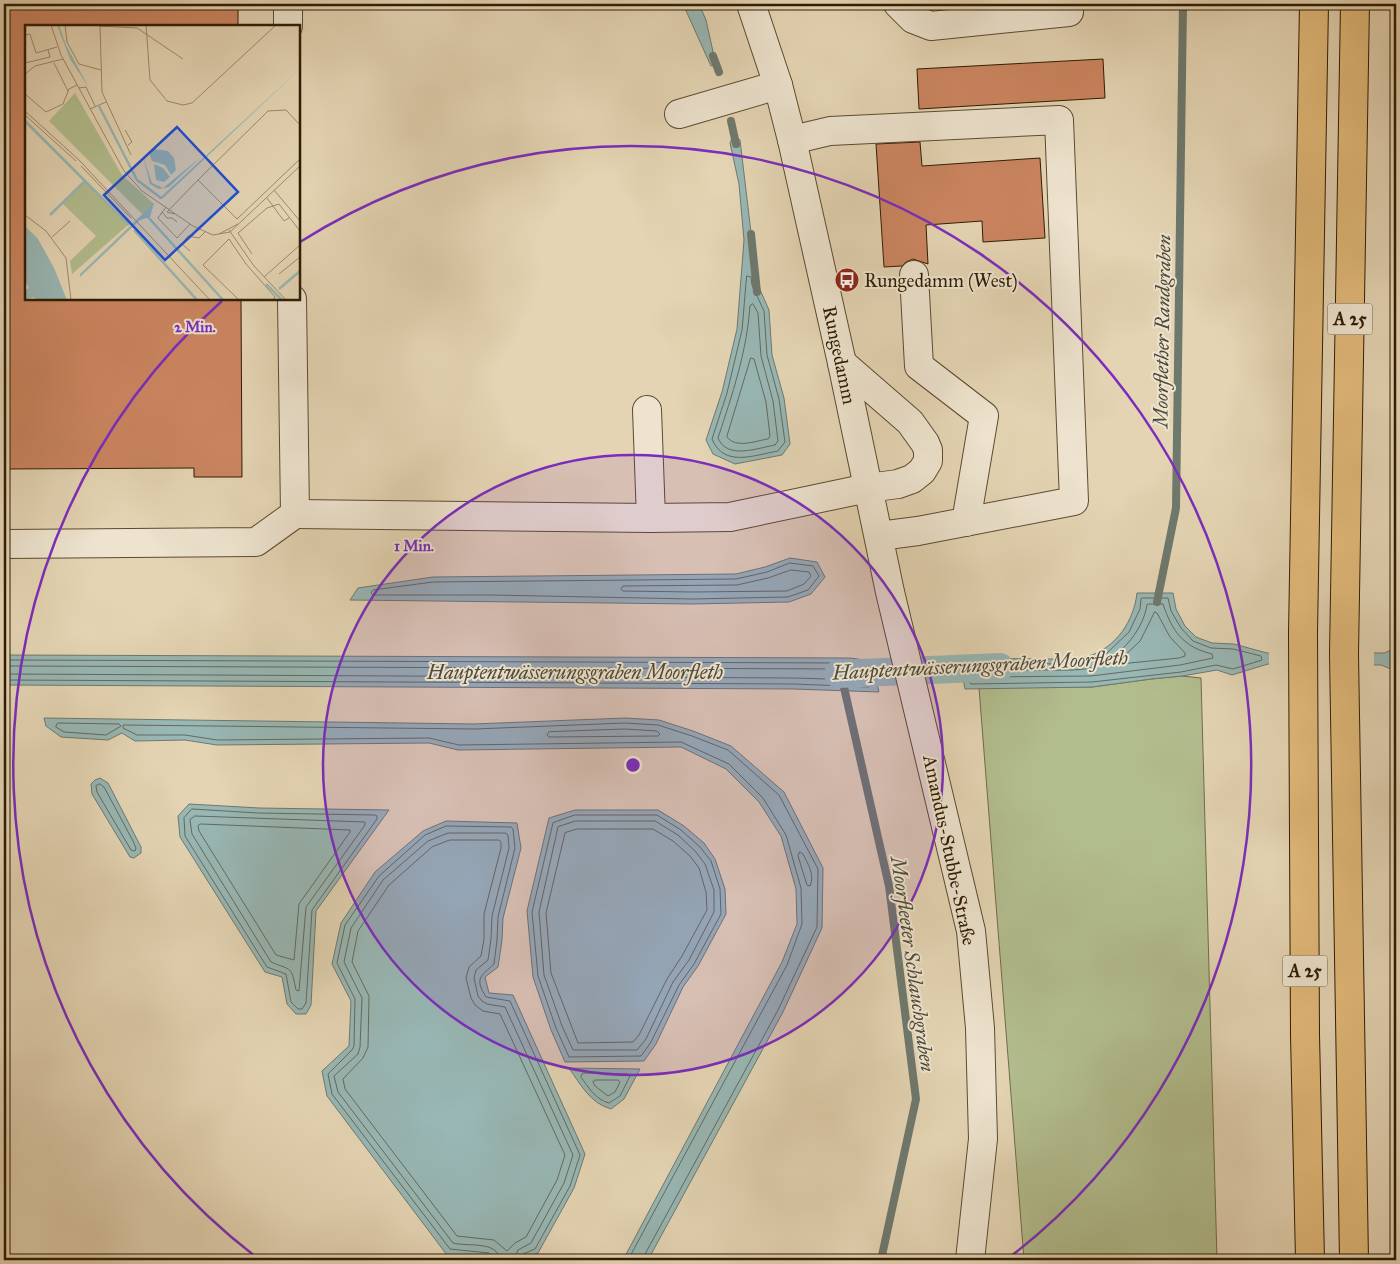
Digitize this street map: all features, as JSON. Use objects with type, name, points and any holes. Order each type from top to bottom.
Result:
[{"type":"highway","name":"A 25","points":[[1310,1260],[1305,1015],[1303,633],[1314,4]]},
{"type":"highway","name":"A 25","points":[[1354,1260],[1344,683],[1355,4]]},
{"type":"street","points":[[288,4],[288,25]]},
{"type":"street","name":"Rungedamm","points":[[751,4],[778,84],[792,140],[842,363],[890,592]]},
{"type":"street","points":[[898,4],[913,19],[931,26],[1068,12],[1068,4]]},
{"type":"street","points":[[679,114],[778,84]]},
{"type":"street","points":[[792,140],[830,131],[1059,120],[1074,501],[918,532],[878,536]]},
{"type":"street","points":[[914,275],[919,366],[984,416],[966,522]]},
{"type":"street","points":[[292,300],[295,514]]},
{"type":"street","points":[[4,544],[256,542],[295,514],[651,518],[730,516],[868,488],[898,484],[912,479],[926,466],[928,461],[928,450],[925,443],[910,422],[842,363]]},
{"type":"street","points":[[647,410],[651,518]]},
{"type":"street","name":"Amandus-Stubbe-Straße","points":[[890,592],[971,931],[980,1028],[983,1139],[970,1260]]},
{"type":"green space","points":[[1182,676],[1201,678],[1217,1260],[1024,1260],[979,688],[1092,687]]},
{"type":"water","points":[[683,4],[699,4],[706,20],[716,65],[711,66]]},
{"type":"water","points":[[734,134],[740,140],[757,283],[769,310],[772,355],[784,398],[790,444],[782,455],[735,464],[713,454],[706,440],[722,392],[737,329],[744,240],[739,184],[730,143]]},
{"type":"water","points":[[790,558],[817,562],[825,577],[811,594],[789,602],[693,604],[350,600],[358,588],[433,577],[736,574],[765,567]]},
{"type":"water","points":[[1137,593],[1173,593],[1176,609],[1185,626],[1196,637],[1212,643],[1234,644],[1267,653],[1384,653],[1396,648],[1396,671],[1381,665],[1268,664],[1232,675],[1217,670],[1092,687],[965,689],[959,658],[1066,659],[1089,656],[1099,652],[1116,639],[1128,622]]},
{"type":"water","points":[[4,655],[850,658],[872,661],[879,692],[794,689],[4,685]]},
{"type":"water","points":[[44,718],[474,724],[625,718],[659,720],[731,746],[784,792],[823,868],[822,928],[783,1012],[648,1260],[623,1260],[782,962],[797,924],[796,889],[781,836],[759,802],[726,769],[681,747],[458,750],[429,743],[217,745],[185,740],[135,741],[122,733],[108,740],[61,737],[46,726]]},
{"type":"water","points":[[100,778],[108,783],[141,847],[141,853],[134,858],[130,857],[92,794],[91,784]]},
{"type":"water","points":[[189,804],[259,808],[389,810],[316,911],[311,1005],[306,1014],[296,1014],[287,1004],[282,977],[265,972],[180,837],[178,816]]},
{"type":"water","points":[[575,810],[658,810],[684,826],[704,843],[715,859],[725,889],[726,914],[698,966],[683,987],[656,1044],[644,1061],[565,1062],[551,1030],[533,977],[527,911],[549,818]]},
{"type":"water","points":[[446,821],[517,823],[521,848],[503,918],[498,967],[485,977],[489,993],[513,995],[585,1154],[574,1188],[538,1253],[524,1259],[447,1255],[327,1096],[322,1071],[349,1046],[351,1001],[332,964],[341,923],[375,872],[423,831]]},
{"type":"water","points":[[569,1068],[640,1069],[624,1099],[611,1109],[592,1098]]},
{"type":"pier","points":[[1269,650],[1374,650],[1374,667],[1269,666]]},
{"type":"building","points":[[4,4],[238,4],[238,25],[25,25],[25,300],[241,300],[242,477],[194,477],[194,468],[4,469]]},
{"type":"building","points":[[1103,59],[1105,98],[919,109],[917,69]]},
{"type":"building","points":[[920,142],[922,166],[1040,158],[1045,238],[983,242],[982,221],[926,225],[928,264],[913,259],[902,266],[884,267],[876,144]]},
{"type":"waterway","name":"Moorflether Randgraben","points":[[1157,602],[1176,508],[1183,4]]},
{"type":"waterway","points":[[713,56],[719,72]]},
{"type":"waterway","points":[[731,121],[736,144]]},
{"type":"waterway","points":[[751,234],[757,292]]},
{"type":"waterway","name":"Hauptentwässerungsgraben Moorfleth","points":[[838,674],[1000,667]]},
{"type":"waterway","name":"Moorfleeter Schlauchgraben","points":[[843,683],[889,886],[916,1099],[881,1260]]},
{"type":"place","name":"Rungedamm (West)","points":[[847,280]]}]
